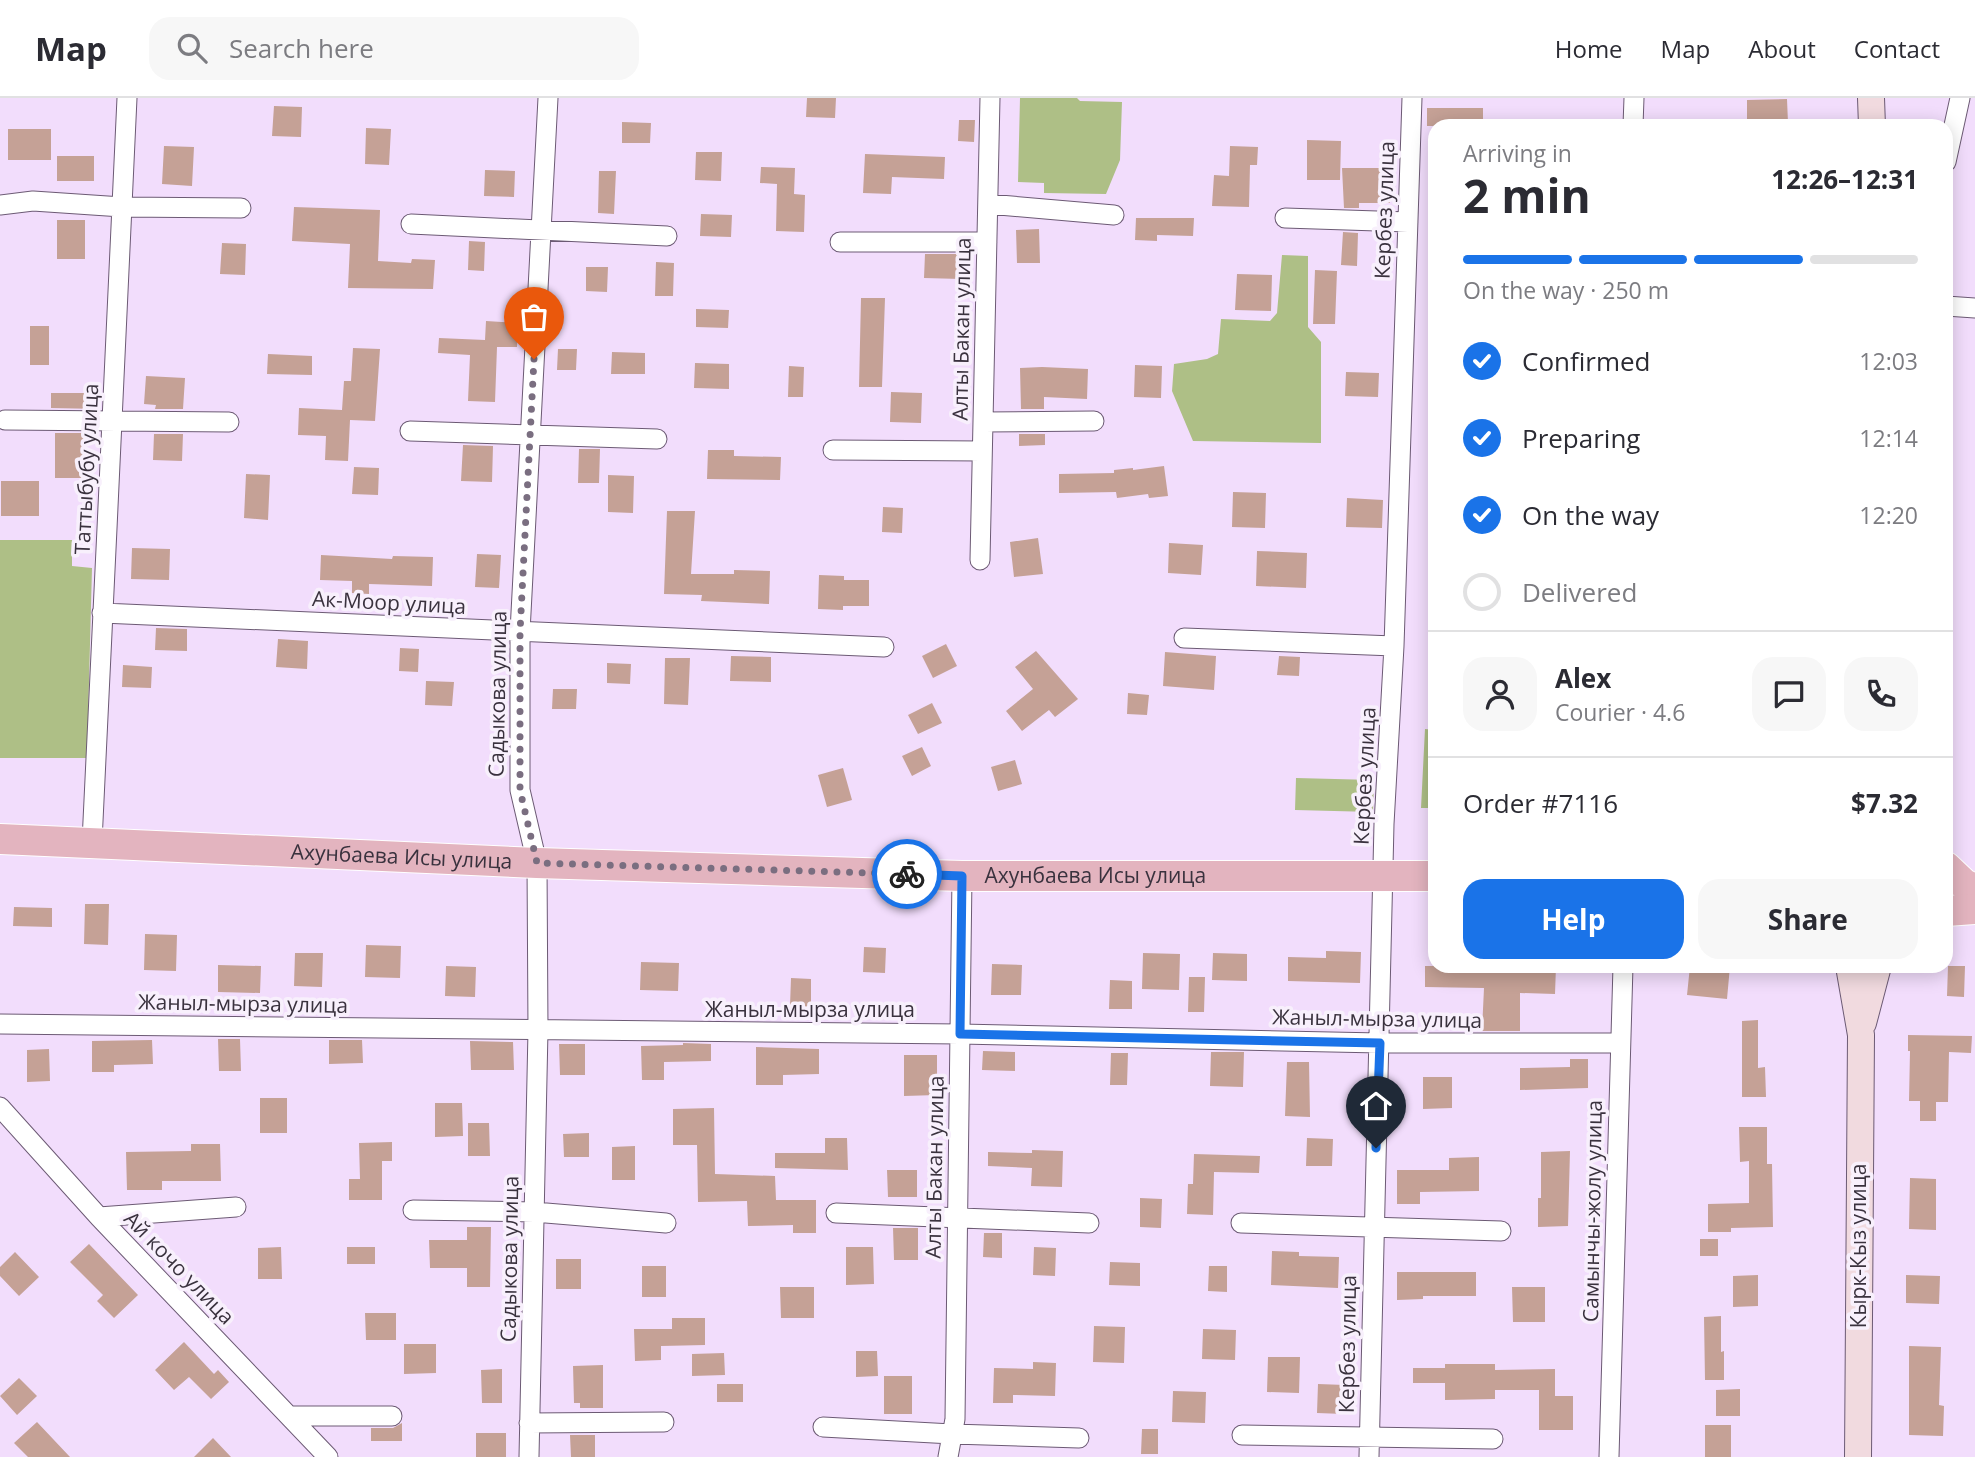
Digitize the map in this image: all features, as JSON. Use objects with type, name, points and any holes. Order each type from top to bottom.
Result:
[{"type":"main road","name":"Ахунбаева Исы улица","points":[[0,839],[537,863],[962,876],[1428,876]]},
{"type":"main road","points":[[1953,874],[1964,884],[1975,889]]},
{"type":"main road","points":[[1953,911],[1975,909]]},
{"type":"street","name":"Таттыбубу улица","points":[[92,842],[114,420],[127,98]]},
{"type":"street","name":"Садыкова улица","points":[[529,1457],[537,1030],[537,863],[520,790],[520,632],[548,98]]},
{"type":"street","name":"Алты Бакан улица","points":[[980,560],[990,98]]},
{"type":"street","name":"Кербез улица","points":[[1369,1457],[1384,824],[1394,646],[1412,98]]},
{"type":"street","points":[[1633,119],[1634,98]]},
{"type":"street","points":[[1871,98],[1872,119]]},
{"type":"street","points":[[1953,130],[1960,98]]},
{"type":"street","points":[[0,205],[33,201],[122,207],[241,208]]},
{"type":"street","points":[[988,204],[1114,215]]},
{"type":"street","points":[[1285,218],[1408,222]]},
{"type":"street","points":[[411,224],[667,236]]},
{"type":"street","points":[[840,242],[987,242]]},
{"type":"street","points":[[1953,306],[1975,307]]},
{"type":"street","points":[[5,419],[229,422]]},
{"type":"street","points":[[983,422],[1094,421]]},
{"type":"street","points":[[410,431],[657,439]]},
{"type":"street","points":[[833,450],[982,451]]},
{"type":"street","name":"Ак-Моор улица","points":[[102,613],[884,647]]},
{"type":"street","points":[[1184,638],[1394,646]]},
{"type":"street","name":"Алты Бакан улица","points":[[948,1457],[955,1419],[962,876]]},
{"type":"street","name":"Самынчы-жолу улица","points":[[1609,1457],[1623,973]]},
{"type":"street","name":"Кырк-Кыз улица","points":[[1850,973],[1861,1035],[1858,1457]]},
{"type":"street","name":"Кырк-Кыз улица","points":[[1861,1035],[1876,973]]},
{"type":"street","name":"Жаныл-мырза улица","points":[[0,1024],[960,1034],[1380,1043],[1619,1043]]},
{"type":"street","name":"Ай кочо улица","points":[[0,1107],[99,1217],[328,1457]]},
{"type":"street","points":[[99,1217],[236,1207]]},
{"type":"street","points":[[413,1210],[534,1212],[666,1223]]},
{"type":"street","points":[[836,1213],[1089,1223]]},
{"type":"street","points":[[1241,1223],[1501,1231]]},
{"type":"street","points":[[289,1416],[392,1416]]},
{"type":"street","points":[[529,1423],[663,1422]]},
{"type":"street","points":[[823,1427],[1079,1438]]},
{"type":"street","points":[[1242,1435],[1493,1439]]},
{"type":"green space","points":[[1020,98],[1077,98],[1080,101],[1122,102],[1120,160],[1106,194],[1044,193],[1044,183],[1018,182]]},
{"type":"green space","points":[[1282,255],[1308,256],[1308,327],[1321,342],[1321,443],[1193,441],[1172,391],[1174,364],[1207,359],[1218,354],[1221,319],[1270,321],[1277,313]]},
{"type":"green space","points":[[0,540],[72,540],[72,566],[92,568],[87,758],[0,758]]},
{"type":"green space","points":[[1425,729],[1428,729],[1428,808],[1421,808]]},
{"type":"green space","points":[[1296,778],[1374,780],[1373,812],[1295,810]]},
{"type":"building","points":[[807,98],[836,98],[835,118],[806,117]]},
{"type":"building","points":[[1787,99],[1788,119],[1747,119],[1747,100]]},
{"type":"building","points":[[274,106],[302,107],[301,137],[272,136]]},
{"type":"building","points":[[1427,108],[1483,108],[1483,119],[1428,119],[1427,126]]},
{"type":"building","points":[[959,120],[975,120],[974,142],[958,141]]},
{"type":"building","points":[[622,122],[651,123],[650,143],[622,143]]},
{"type":"building","points":[[366,128],[391,129],[389,165],[365,164]]},
{"type":"building","points":[[8,129],[51,129],[51,160],[8,160]]},
{"type":"building","points":[[1307,140],[1341,141],[1340,180],[1307,180]]},
{"type":"building","points":[[164,146],[194,147],[192,186],[162,184]]},
{"type":"building","points":[[1230,146],[1258,147],[1257,165],[1250,165],[1249,207],[1212,206],[1214,175],[1229,176]]},
{"type":"building","points":[[696,152],[722,152],[721,181],[695,180]]},
{"type":"building","points":[[865,154],[945,157],[944,179],[892,177],[891,194],[863,193]]},
{"type":"building","points":[[57,156],[94,156],[94,181],[57,181]]},
{"type":"building","points":[[761,167],[795,168],[794,194],[805,195],[804,232],[776,231],[777,184],[760,183]]},
{"type":"building","points":[[1342,168],[1390,168],[1390,203],[1359,203],[1359,208],[1344,208]]},
{"type":"building","points":[[485,170],[515,171],[514,197],[484,196]]},
{"type":"building","points":[[599,171],[616,171],[614,214],[598,213]]},
{"type":"building","points":[[294,207],[380,210],[378,261],[411,263],[412,259],[435,260],[433,289],[348,288],[350,244],[292,241]]},
{"type":"building","points":[[701,214],[732,215],[731,237],[700,236]]},
{"type":"building","points":[[1136,218],[1194,218],[1193,236],[1157,235],[1157,241],[1135,240]]},
{"type":"building","points":[[57,220],[85,220],[85,259],[57,259]]},
{"type":"building","points":[[1039,229],[1040,263],[1017,263],[1016,230]]},
{"type":"building","points":[[1343,232],[1358,233],[1357,266],[1341,265]]},
{"type":"building","points":[[469,241],[485,242],[484,271],[468,270]]},
{"type":"building","points":[[222,243],[246,244],[245,275],[220,274]]},
{"type":"building","points":[[925,254],[961,254],[961,279],[924,278]]},
{"type":"building","points":[[656,262],[674,263],[673,296],[655,296]]},
{"type":"building","points":[[586,267],[608,267],[607,292],[586,291]]},
{"type":"building","points":[[1315,270],[1337,271],[1335,324],[1313,324]]},
{"type":"building","points":[[1237,274],[1272,275],[1271,311],[1235,310]]},
{"type":"building","points":[[861,298],[885,298],[882,387],[859,387]]},
{"type":"building","points":[[696,309],[729,310],[728,328],[696,327]]},
{"type":"building","points":[[486,321],[518,323],[517,347],[497,347],[495,402],[468,401],[470,355],[438,353],[439,338],[485,340]]},
{"type":"building","points":[[30,326],[49,326],[49,365],[30,365]]},
{"type":"building","points":[[353,348],[380,349],[375,421],[350,420],[348,461],[325,460],[326,436],[298,435],[299,408],[342,410],[344,381],[351,381]]},
{"type":"building","points":[[558,349],[577,349],[576,370],[557,370]]},
{"type":"building","points":[[612,352],[645,353],[645,374],[611,374]]},
{"type":"building","points":[[268,354],[312,356],[312,375],[267,374]]},
{"type":"building","points":[[695,363],[729,364],[729,389],[694,388]]},
{"type":"building","points":[[1135,365],[1162,366],[1161,398],[1134,397]]},
{"type":"building","points":[[789,366],[804,367],[803,397],[788,397]]},
{"type":"building","points":[[1020,368],[1088,369],[1087,399],[1044,397],[1044,409],[1021,409]]},
{"type":"building","points":[[1346,372],[1379,373],[1378,397],[1345,396]]},
{"type":"building","points":[[146,376],[185,378],[183,409],[155,409],[156,405],[144,404]]},
{"type":"building","points":[[891,392],[922,393],[921,423],[890,422]]},
{"type":"building","points":[[51,393],[99,393],[99,409],[51,408]]},
{"type":"building","points":[[55,433],[84,433],[84,478],[55,478]]},
{"type":"building","points":[[154,434],[183,434],[182,461],[153,460]]},
{"type":"building","points":[[1019,434],[1045,434],[1045,445],[1019,446]]},
{"type":"building","points":[[463,445],[493,446],[492,482],[461,481]]},
{"type":"building","points":[[579,449],[600,449],[599,483],[578,483]]},
{"type":"building","points":[[708,450],[734,450],[734,456],[781,457],[780,480],[707,479]]},
{"type":"building","points":[[1164,466],[1168,496],[1149,498],[1148,494],[1117,498],[1116,492],[1059,493],[1059,474],[1114,473],[1114,470]]},
{"type":"building","points":[[354,467],[379,468],[378,495],[352,494]]},
{"type":"building","points":[[246,474],[270,475],[268,520],[244,518]]},
{"type":"building","points":[[608,475],[634,476],[633,513],[608,512]]},
{"type":"building","points":[[1,481],[39,481],[39,516],[1,516]]},
{"type":"building","points":[[1233,492],[1266,493],[1265,528],[1232,527]]},
{"type":"building","points":[[1347,498],[1383,500],[1382,528],[1346,527]]},
{"type":"building","points":[[883,507],[903,508],[902,533],[882,532]]},
{"type":"building","points":[[667,511],[695,511],[691,574],[734,574],[734,570],[770,571],[769,604],[701,601],[702,595],[664,594]]},
{"type":"building","points":[[1038,538],[1043,574],[1014,577],[1010,542]]},
{"type":"building","points":[[1169,543],[1203,545],[1201,575],[1168,573]]},
{"type":"building","points":[[132,548],[170,549],[169,580],[131,579]]},
{"type":"building","points":[[1257,551],[1307,553],[1306,588],[1256,586]]},
{"type":"building","points":[[477,554],[501,555],[499,588],[475,587]]},
{"type":"building","points":[[321,555],[392,559],[393,556],[433,557],[432,586],[369,584],[369,594],[352,593],[352,581],[320,580]]},
{"type":"building","points":[[819,575],[844,576],[844,580],[869,580],[869,606],[843,606],[843,610],[818,609]]},
{"type":"building","points":[[156,628],[187,629],[187,651],[155,650]]},
{"type":"building","points":[[278,639],[308,641],[307,669],[276,667]]},
{"type":"building","points":[[946,644],[957,666],[933,678],[922,656]]},
{"type":"building","points":[[400,648],[419,649],[418,672],[399,671]]},
{"type":"building","points":[[1036,651],[1078,699],[1055,717],[1049,710],[1022,731],[1006,711],[1033,689],[1015,667]]},
{"type":"building","points":[[1165,652],[1216,656],[1214,690],[1163,686]]},
{"type":"building","points":[[731,656],[771,657],[771,682],[730,681]]},
{"type":"building","points":[[1279,656],[1300,657],[1299,676],[1277,675]]},
{"type":"building","points":[[665,658],[690,658],[688,705],[664,704]]},
{"type":"building","points":[[607,663],[631,664],[630,684],[607,683]]},
{"type":"building","points":[[123,665],[152,667],[151,688],[122,687]]},
{"type":"building","points":[[426,681],[454,682],[452,706],[425,705]]},
{"type":"building","points":[[553,689],[577,689],[576,709],[552,709]]},
{"type":"building","points":[[1128,693],[1149,695],[1147,715],[1127,714]]},
{"type":"building","points":[[932,703],[942,723],[918,734],[908,715]]},
{"type":"building","points":[[922,747],[931,766],[912,776],[902,756]]},
{"type":"building","points":[[1015,760],[1022,784],[998,791],[991,767]]},
{"type":"building","points":[[843,768],[852,800],[827,807],[818,775]]},
{"type":"building","points":[[85,904],[109,904],[108,945],[84,944]]},
{"type":"building","points":[[14,907],[52,908],[52,927],[13,926]]},
{"type":"building","points":[[145,934],[177,935],[176,971],[144,970]]},
{"type":"building","points":[[366,945],[401,946],[400,978],[365,977]]},
{"type":"building","points":[[864,947],[886,948],[885,973],[863,972]]},
{"type":"building","points":[[1326,951],[1361,952],[1360,983],[1288,981],[1288,957],[1326,958]]},
{"type":"building","points":[[295,953],[323,953],[322,987],[294,986]]},
{"type":"building","points":[[1143,953],[1180,954],[1179,990],[1142,989]]},
{"type":"building","points":[[1213,953],[1247,954],[1247,981],[1212,980]]},
{"type":"building","points":[[641,962],[679,963],[678,991],[640,990]]},
{"type":"building","points":[[992,964],[1022,965],[1021,995],[991,995]]},
{"type":"building","points":[[218,965],[261,966],[260,993],[218,992]]},
{"type":"building","points":[[446,966],[476,967],[475,997],[445,996]]},
{"type":"building","points":[[1425,966],[1428,966],[1428,973],[1556,973],[1555,994],[1520,993],[1520,1031],[1482,1031],[1484,988],[1425,987]]},
{"type":"building","points":[[1953,966],[1965,966],[1964,997],[1947,996],[1948,973],[1953,973]]},
{"type":"building","points":[[1689,973],[1729,973],[1727,999],[1687,995]]},
{"type":"building","points":[[1189,977],[1205,977],[1204,1012],[1188,1012]]},
{"type":"building","points":[[791,978],[811,979],[811,1007],[790,1006]]},
{"type":"building","points":[[1110,980],[1132,981],[1132,1009],[1109,1009]]},
{"type":"building","points":[[1758,1020],[1758,1068],[1765,1067],[1766,1097],[1742,1097],[1742,1021]]},
{"type":"building","points":[[1908,1035],[1972,1036],[1971,1053],[1949,1052],[1948,1102],[1936,1102],[1936,1121],[1920,1121],[1920,1101],[1909,1101]]},
{"type":"building","points":[[218,1039],[240,1039],[241,1071],[219,1071]]},
{"type":"building","points":[[152,1040],[153,1064],[114,1065],[114,1072],[92,1072],[92,1041]]},
{"type":"building","points":[[329,1040],[362,1040],[363,1063],[329,1064]]},
{"type":"building","points":[[470,1041],[513,1042],[514,1070],[471,1070]]},
{"type":"building","points":[[559,1044],[585,1044],[585,1075],[560,1075]]},
{"type":"building","points":[[711,1044],[711,1061],[664,1062],[664,1080],[642,1080],[641,1046]]},
{"type":"building","points":[[756,1047],[819,1049],[819,1074],[783,1075],[783,1085],[756,1085]]},
{"type":"building","points":[[49,1049],[50,1081],[27,1082],[27,1050]]},
{"type":"building","points":[[983,1051],[1015,1052],[1015,1071],[982,1070]]},
{"type":"building","points":[[1211,1052],[1244,1052],[1243,1087],[1210,1086]]},
{"type":"building","points":[[1111,1053],[1128,1053],[1127,1085],[1110,1085]]},
{"type":"building","points":[[904,1055],[937,1055],[937,1095],[904,1096]]},
{"type":"building","points":[[1570,1059],[1588,1059],[1588,1088],[1520,1090],[1520,1068],[1570,1067]]},
{"type":"building","points":[[1287,1062],[1309,1062],[1310,1117],[1285,1116]]},
{"type":"building","points":[[1423,1077],[1452,1077],[1452,1108],[1423,1109]]},
{"type":"building","points":[[260,1098],[287,1098],[287,1133],[260,1133]]},
{"type":"building","points":[[435,1103],[462,1103],[463,1136],[435,1137]]},
{"type":"building","points":[[714,1108],[715,1174],[775,1176],[776,1200],[816,1200],[816,1233],[793,1233],[793,1225],[748,1226],[747,1201],[698,1202],[697,1145],[673,1145],[673,1109]]},
{"type":"building","points":[[468,1123],[489,1123],[490,1156],[468,1156]]},
{"type":"building","points":[[1739,1127],[1767,1127],[1767,1164],[1772,1164],[1773,1227],[1731,1228],[1731,1232],[1708,1232],[1708,1204],[1749,1203],[1749,1161],[1740,1162]]},
{"type":"building","points":[[589,1133],[589,1157],[564,1157],[563,1134]]},
{"type":"building","points":[[825,1138],[847,1138],[848,1170],[775,1168],[775,1153],[825,1153]]},
{"type":"building","points":[[1307,1138],[1333,1139],[1332,1166],[1306,1166]]},
{"type":"building","points":[[392,1142],[392,1161],[382,1161],[382,1200],[349,1200],[349,1179],[360,1179],[359,1143]]},
{"type":"building","points":[[191,1144],[220,1144],[221,1181],[162,1181],[162,1190],[127,1190],[126,1152],[191,1151]]},
{"type":"building","points":[[635,1146],[635,1180],[612,1180],[612,1147]]},
{"type":"building","points":[[1032,1150],[1063,1151],[1062,1187],[1031,1186],[1032,1168],[988,1166],[988,1152],[1032,1153]]},
{"type":"building","points":[[1570,1151],[1568,1226],[1538,1227],[1541,1152]]},
{"type":"building","points":[[1194,1154],[1260,1156],[1259,1173],[1214,1172],[1213,1215],[1187,1214],[1188,1184],[1193,1184]]},
{"type":"building","points":[[1479,1157],[1479,1191],[1420,1192],[1420,1204],[1397,1204],[1397,1170],[1449,1170],[1449,1158]]},
{"type":"building","points":[[887,1170],[917,1170],[917,1197],[888,1197]]},
{"type":"building","points":[[1910,1178],[1936,1179],[1936,1230],[1909,1229]]},
{"type":"building","points":[[1140,1198],[1162,1199],[1161,1228],[1140,1227]]},
{"type":"building","points":[[467,1227],[491,1227],[490,1287],[467,1287],[467,1268],[430,1268],[429,1240],[467,1240]]},
{"type":"building","points":[[893,1228],[918,1228],[918,1260],[894,1260]]},
{"type":"building","points":[[984,1233],[1002,1233],[1002,1258],[983,1257]]},
{"type":"building","points":[[1700,1239],[1718,1239],[1718,1256],[1700,1256]]},
{"type":"building","points":[[89,1244],[138,1295],[114,1318],[97,1301],[103,1295],[70,1262]]},
{"type":"building","points":[[281,1247],[282,1279],[258,1279],[258,1248]]},
{"type":"building","points":[[347,1247],[375,1247],[375,1264],[347,1264]]},
{"type":"building","points":[[846,1247],[873,1247],[874,1284],[846,1285]]},
{"type":"building","points":[[1034,1247],[1056,1248],[1055,1276],[1033,1275]]},
{"type":"building","points":[[1272,1251],[1299,1252],[1299,1256],[1339,1257],[1338,1288],[1271,1285]]},
{"type":"building","points":[[15,1252],[39,1277],[19,1296],[0,1276],[0,1267]]},
{"type":"building","points":[[556,1259],[581,1259],[581,1289],[556,1289]]},
{"type":"building","points":[[1110,1262],[1140,1263],[1140,1286],[1109,1285]]},
{"type":"building","points":[[642,1266],[666,1266],[666,1297],[642,1297]]},
{"type":"building","points":[[1209,1266],[1227,1266],[1227,1292],[1208,1291]]},
{"type":"building","points":[[1397,1272],[1476,1272],[1476,1296],[1423,1296],[1423,1299],[1397,1300]]},
{"type":"building","points":[[1758,1275],[1758,1306],[1733,1307],[1733,1276]]},
{"type":"building","points":[[1906,1275],[1940,1276],[1939,1304],[1906,1303]]},
{"type":"building","points":[[780,1287],[814,1287],[814,1318],[781,1318]]},
{"type":"building","points":[[1512,1287],[1545,1287],[1545,1322],[1513,1322]]},
{"type":"building","points":[[365,1313],[396,1313],[396,1340],[366,1340]]},
{"type":"building","points":[[1721,1316],[1724,1380],[1705,1380],[1704,1317]]},
{"type":"building","points":[[672,1318],[705,1318],[705,1345],[661,1346],[661,1360],[635,1361],[634,1329],[672,1329]]},
{"type":"building","points":[[1094,1326],[1125,1327],[1124,1363],[1093,1362]]},
{"type":"building","points":[[1203,1329],[1236,1330],[1235,1360],[1202,1359]]},
{"type":"building","points":[[184,1342],[214,1374],[218,1370],[229,1382],[211,1399],[189,1377],[174,1390],[155,1370]]},
{"type":"building","points":[[404,1344],[436,1344],[436,1373],[404,1374]]},
{"type":"building","points":[[1909,1346],[1941,1347],[1939,1405],[1944,1406],[1943,1436],[1909,1435]]},
{"type":"building","points":[[856,1351],[877,1351],[878,1376],[856,1377]]},
{"type":"building","points":[[724,1353],[725,1375],[692,1376],[692,1354]]},
{"type":"building","points":[[1268,1357],[1300,1357],[1299,1393],[1267,1392]]},
{"type":"building","points":[[1033,1362],[1056,1363],[1055,1396],[1013,1395],[1013,1403],[993,1403],[994,1368],[1033,1369]]},
{"type":"building","points":[[1445,1364],[1495,1364],[1495,1370],[1555,1369],[1555,1396],[1573,1396],[1573,1430],[1539,1430],[1539,1390],[1495,1390],[1495,1399],[1445,1400],[1445,1383],[1413,1383],[1413,1368],[1445,1368]]},
{"type":"building","points":[[603,1365],[603,1408],[580,1408],[580,1403],[574,1403],[573,1366]]},
{"type":"building","points":[[502,1369],[502,1403],[482,1403],[481,1370]]},
{"type":"building","points":[[884,1376],[912,1376],[912,1414],[884,1414]]},
{"type":"building","points":[[19,1378],[37,1396],[17,1415],[0,1396]]},
{"type":"building","points":[[717,1384],[743,1384],[743,1402],[717,1402]]},
{"type":"building","points":[[1318,1384],[1345,1385],[1344,1414],[1317,1413]]},
{"type":"building","points":[[1740,1389],[1740,1416],[1716,1416],[1716,1390]]},
{"type":"building","points":[[1173,1391],[1206,1392],[1205,1423],[1172,1422]]},
{"type":"building","points":[[37,1422],[70,1457],[28,1457],[14,1443]]},
{"type":"building","points":[[402,1423],[402,1441],[371,1441],[371,1428],[393,1428]]},
{"type":"building","points":[[1705,1425],[1731,1425],[1731,1457],[1705,1457]]},
{"type":"building","points":[[1142,1429],[1158,1429],[1158,1454],[1141,1454]]},
{"type":"building","points":[[476,1433],[506,1433],[506,1457],[476,1457]]},
{"type":"building","points":[[570,1435],[595,1435],[595,1457],[571,1457]]},
{"type":"building","points":[[213,1438],[231,1457],[194,1457]]},
{"type":"way so far","points":[[534,359],[520,632],[520,790],[537,863],[907,874]]},
{"type":"route","points":[[907,874],[962,876],[960,1034],[1380,1043],[1376,1148]]}]
